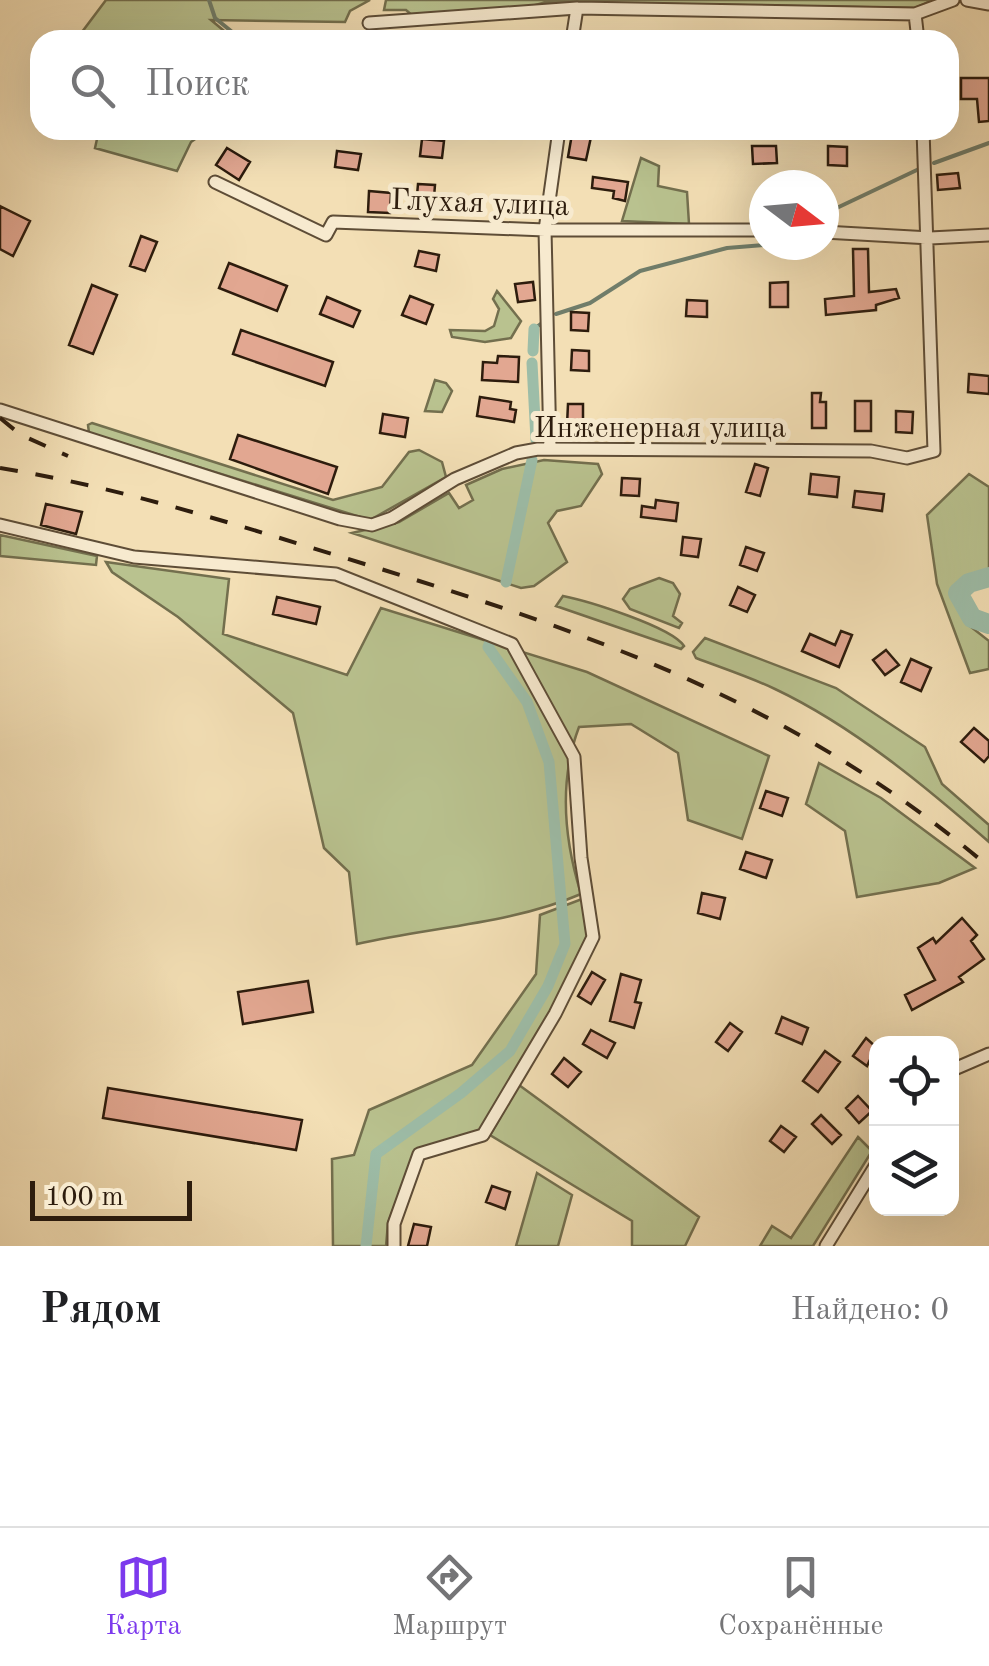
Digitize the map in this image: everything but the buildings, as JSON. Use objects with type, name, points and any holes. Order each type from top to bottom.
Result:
[{"type":"street","points":[[370,24],[577,8],[915,14],[953,0]]},
{"type":"street","points":[[967,0],[989,4]]},
{"type":"street","points":[[574,30],[577,8]]},
{"type":"street","points":[[915,14],[917,30]]},
{"type":"street","points":[[550,448],[545,230],[558,140]]},
{"type":"street","points":[[924,140],[930,238]]},
{"type":"street","name":"Глухая улица","points":[[215,182],[326,236],[333,222],[545,230],[749,230]]},
{"type":"street","points":[[839,233],[930,238],[989,236]]},
{"type":"street","name":"Инженерная улица","points":[[0,410],[92,443],[340,519],[372,524],[392,518],[455,479],[516,453],[550,448],[872,451],[907,458],[934,451],[930,238]]},
{"type":"street","points":[[0,526],[134,557],[336,574],[512,644],[574,758],[593,938],[556,1014],[483,1134],[419,1154],[394,1224],[394,1246]]},
{"type":"street","points":[[959,1067],[989,1054]]},
{"type":"street","points":[[826,1246],[869,1175]]},
{"type":"green space","points":[[106,0],[370,0],[350,11],[345,22],[211,20],[223,30],[84,30]]},
{"type":"green space","points":[[386,0],[933,0],[915,8],[546,2],[507,13],[413,16],[406,10],[384,10]]},
{"type":"green space","points":[[97,140],[194,140],[177,171],[95,148]]},
{"type":"green space","points":[[641,158],[659,166],[658,186],[687,192],[689,224],[622,221]]},
{"type":"green space","points":[[497,291],[521,321],[511,338],[485,342],[452,337],[450,330],[485,331],[494,326],[499,309],[493,299]]},
{"type":"green space","points":[[435,380],[446,383],[452,391],[442,412],[425,411]]},
{"type":"green space","points":[[92,423],[333,500],[382,487],[409,452],[419,450],[442,462],[446,477],[370,520],[89,433],[88,425]]},
{"type":"green space","points":[[544,460],[598,464],[602,474],[581,506],[557,511],[548,523],[567,562],[534,586],[521,588],[352,533],[399,522],[449,493],[459,508],[473,500],[466,485],[502,469]]},
{"type":"green space","points":[[969,474],[989,487],[989,572],[968,580],[956,592],[966,623],[989,641],[989,669],[970,673],[937,584],[927,515]]},
{"type":"green space","points":[[0,535],[97,556],[96,565],[0,556]]},
{"type":"green space","points":[[106,562],[229,579],[223,634],[347,675],[381,608],[587,672],[769,756],[742,839],[688,820],[678,753],[631,724],[579,727],[568,768],[566,810],[581,894],[499,919],[357,944],[349,872],[324,848],[293,713],[178,617],[112,572]]},
{"type":"green space","points":[[659,578],[673,583],[680,594],[673,616],[682,623],[679,628],[630,609],[623,599],[630,589]]},
{"type":"green space","points":[[563,596],[647,623],[684,646],[681,649],[556,606]]},
{"type":"green space","points":[[705,638],[836,688],[925,747],[942,784],[989,825],[989,842],[914,779],[832,721],[775,689],[696,658],[693,652]]},
{"type":"green space","points":[[819,763],[881,798],[975,868],[939,883],[857,897],[845,831],[806,804]]},
{"type":"green space","points":[[582,899],[587,936],[551,1012],[481,1130],[415,1151],[388,1223],[386,1246],[333,1246],[332,1159],[354,1155],[369,1110],[472,1065],[536,974],[540,915]]},
{"type":"green space","points":[[519,1085],[699,1217],[685,1246],[632,1246],[632,1221],[490,1135]]},
{"type":"green space","points":[[858,1137],[869,1148],[869,1156],[813,1246],[760,1246],[772,1226],[791,1238]]},
{"type":"green space","points":[[537,1173],[572,1195],[558,1246],[516,1246]]},
{"type":"waterway","points":[[209,0],[215,18],[230,30]]},
{"type":"waterway","points":[[934,163],[989,143]]},
{"type":"waterway","points":[[839,207],[919,169]]},
{"type":"waterway","points":[[556,314],[590,303],[640,271],[727,248],[749,246]]},
{"type":"waterway","points":[[534,329],[542,323]]},
{"type":"waterway","points":[[533,351],[534,329]]},
{"type":"waterway","points":[[532,363],[536,440]]},
{"type":"waterway","points":[[506,582],[532,460]]},
{"type":"waterway","points":[[989,577],[969,583],[958,593],[972,618],[989,624]]},
{"type":"waterway","points":[[366,1246],[376,1154],[461,1093],[510,1051],[548,986],[565,944],[549,762],[527,702],[488,647],[490,642]]},
{"type":"railway","points":[[0,418],[21,435],[68,456]]},
{"type":"railway","points":[[0,468],[88,485],[217,519],[434,586],[603,644],[684,677],[839,758],[989,867]]}]
